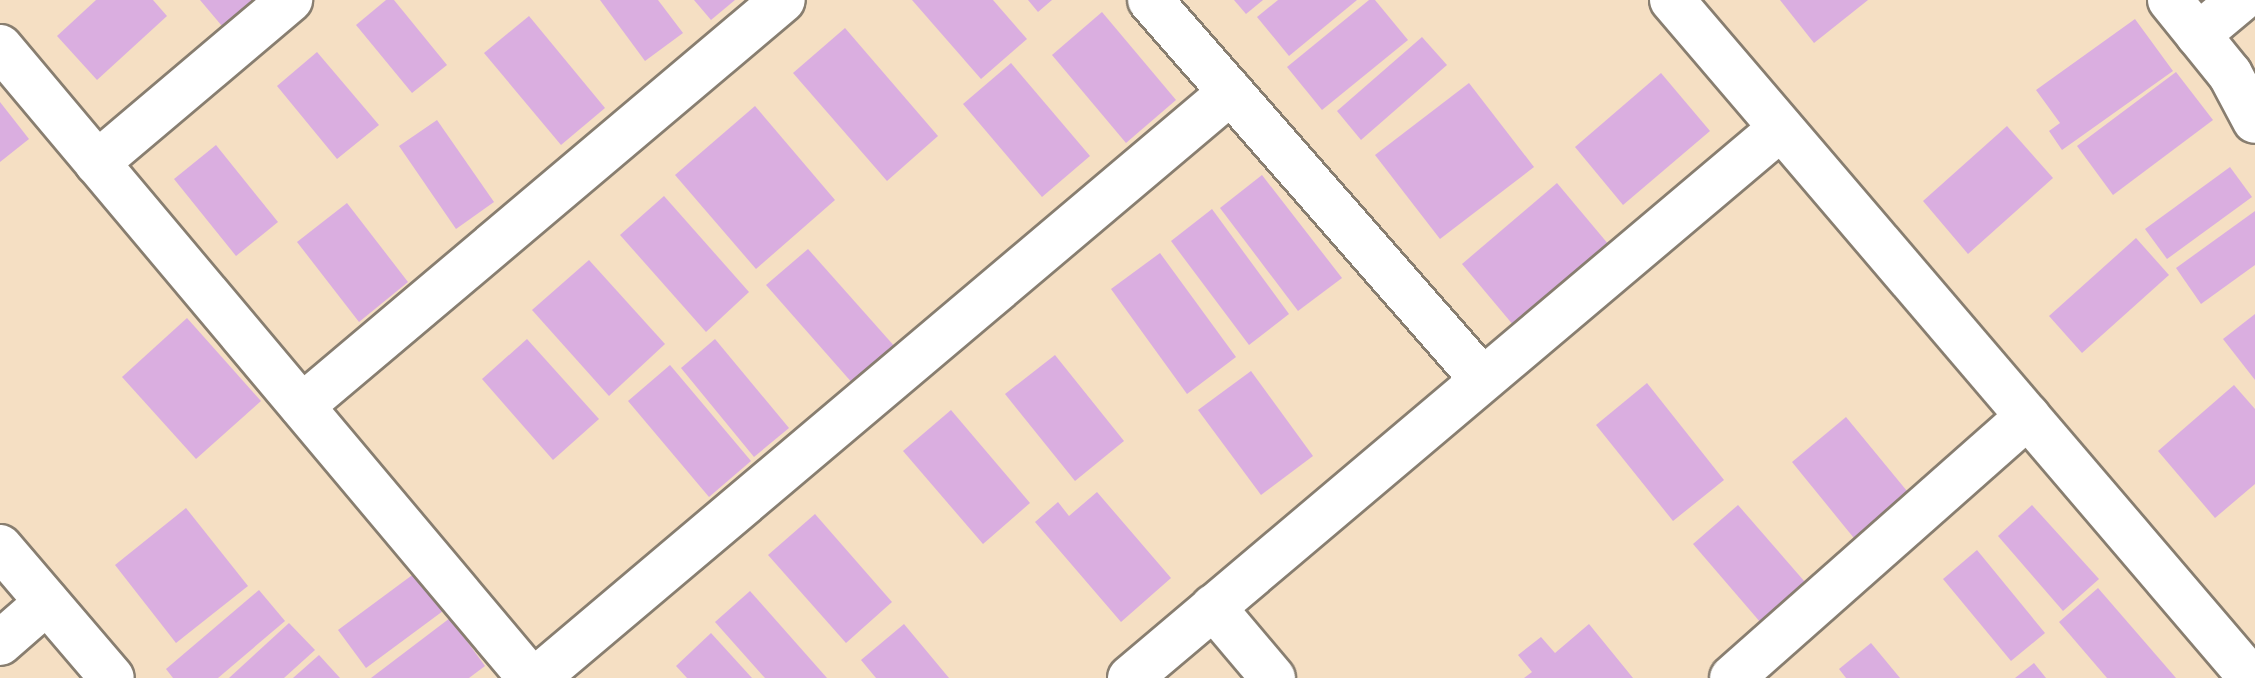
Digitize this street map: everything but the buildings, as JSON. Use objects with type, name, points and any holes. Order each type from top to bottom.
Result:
[{"type":"street","points":[[97,163],[290,0]]},
{"type":"street","points":[[302,406],[783,0]]},
{"type":"street","points":[[1150,0],[1482,379]]},
{"type":"street","points":[[1672,0],[2028,416],[2235,672]]},
{"type":"street","points":[[2170,0],[2230,74],[2255,121]]},
{"type":"street","points":[[2198,35],[2240,0]]},
{"type":"street","points":[[0,47],[530,678]]},
{"type":"street","points":[[537,678],[1231,92]]},
{"type":"street","points":[[1130,678],[1781,128]]},
{"type":"street","points":[[1732,678],[2028,416]]},
{"type":"street","points":[[0,547],[112,678]]},
{"type":"street","points":[[0,643],[47,602]]},
{"type":"street","points":[[1213,607],[1273,678]]}]
